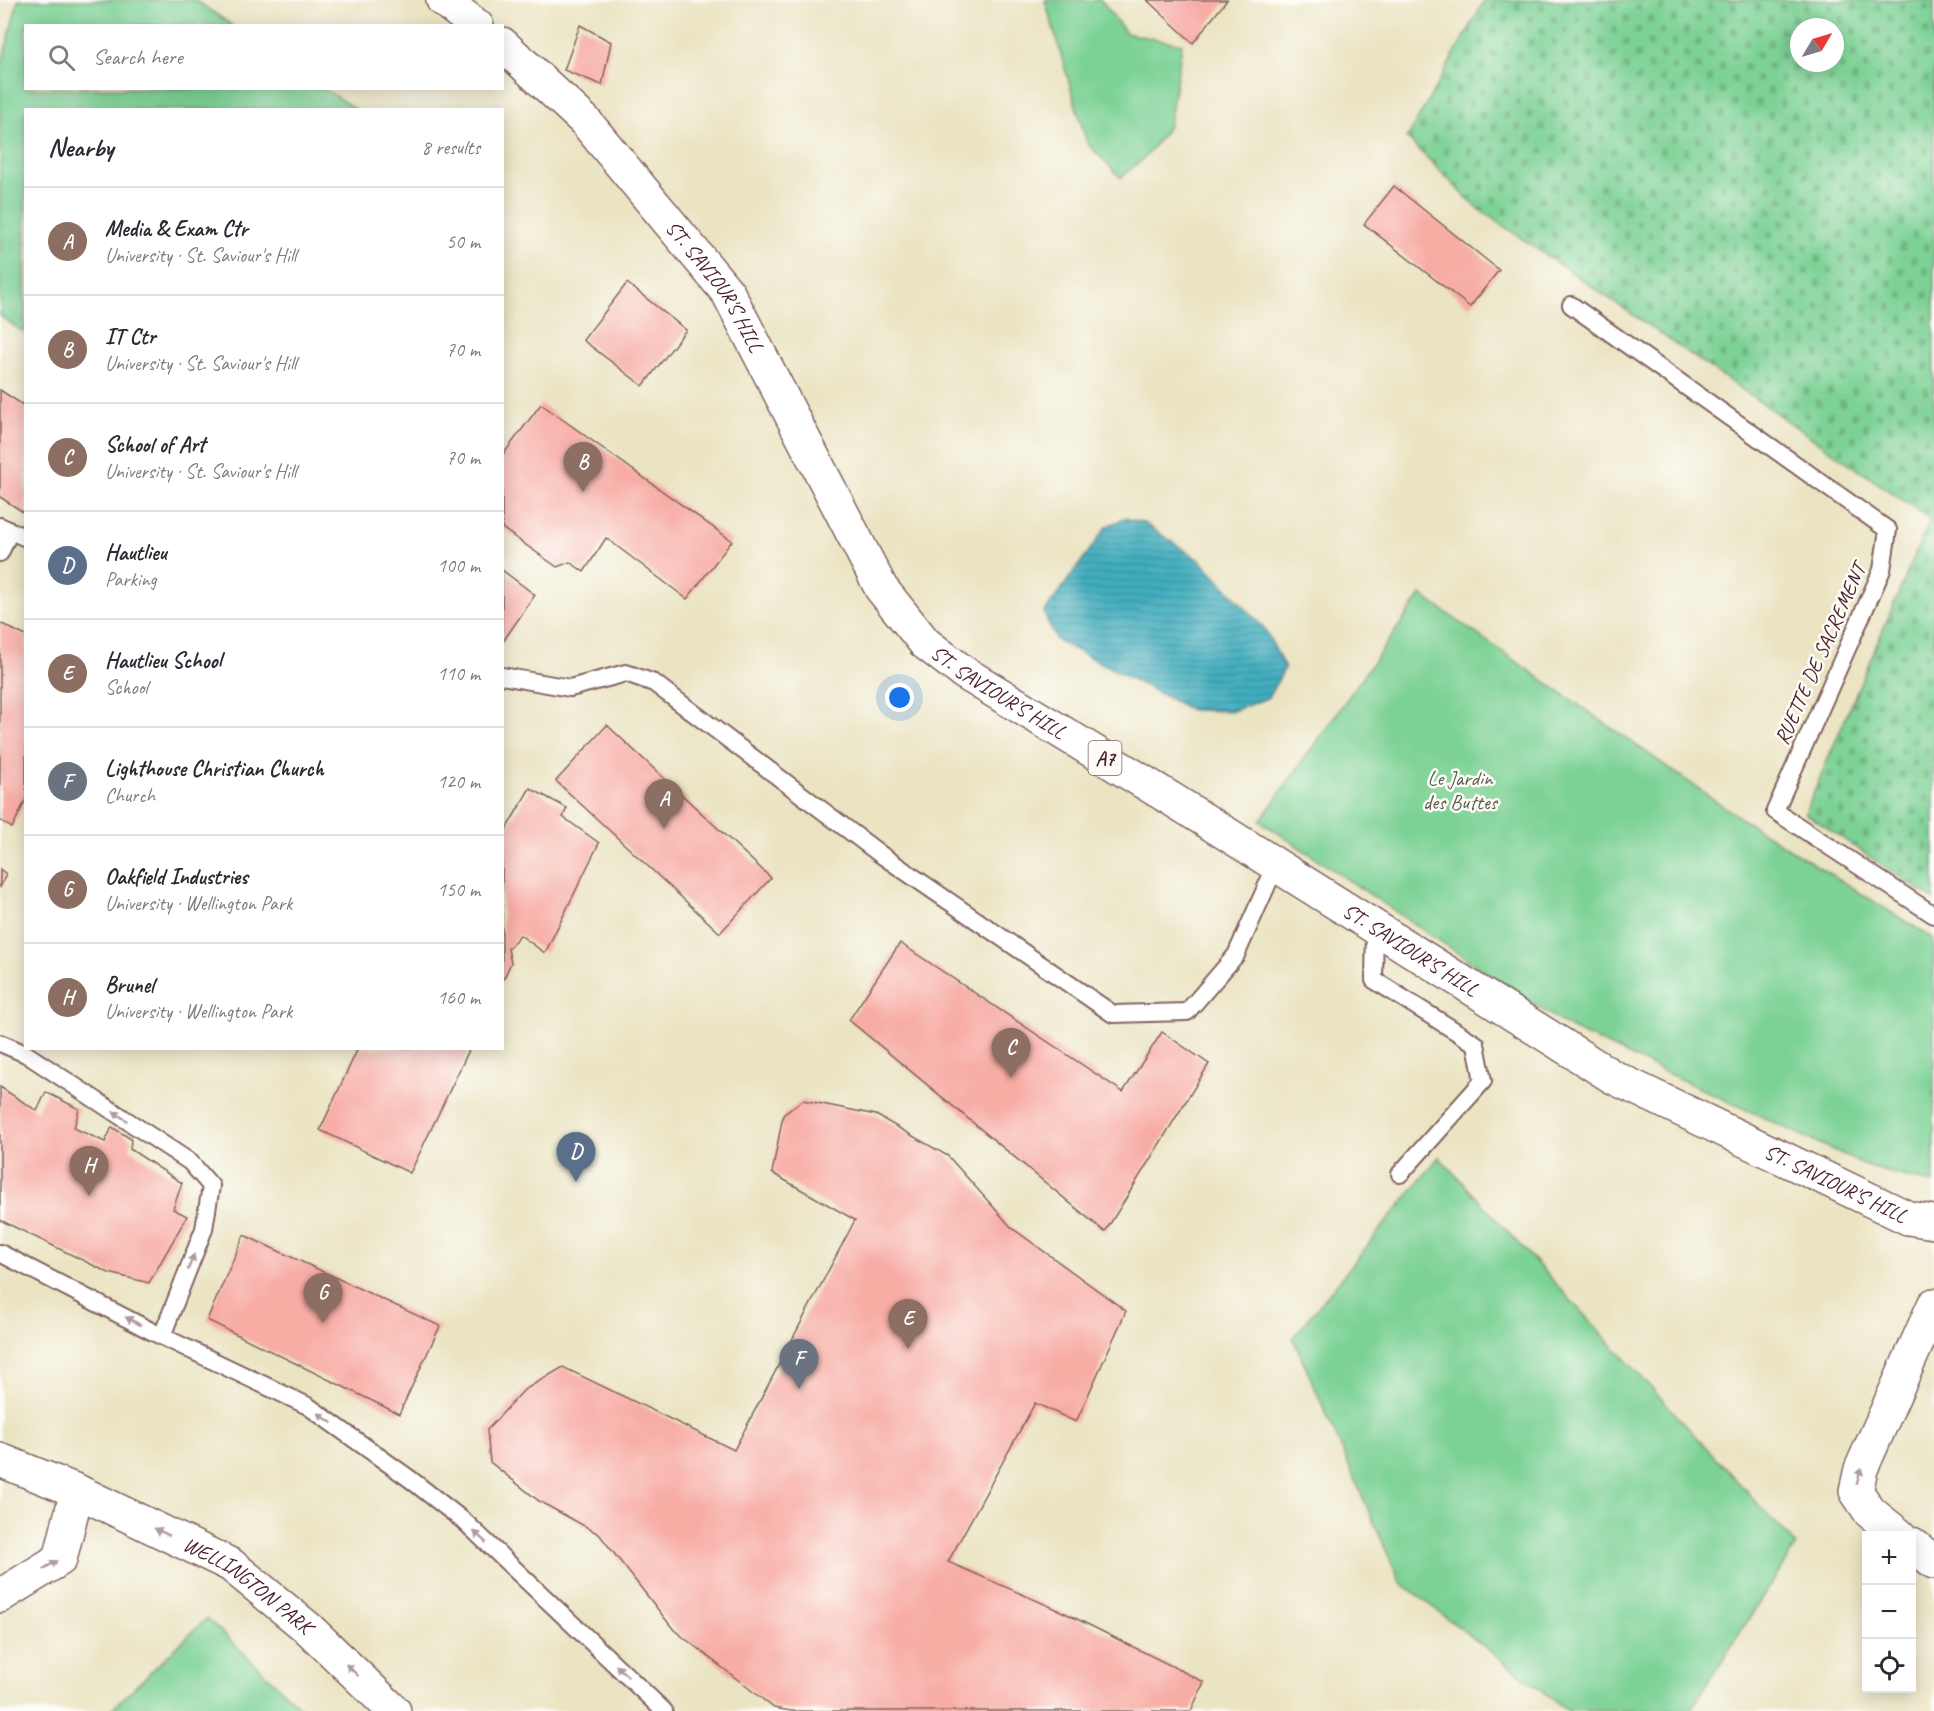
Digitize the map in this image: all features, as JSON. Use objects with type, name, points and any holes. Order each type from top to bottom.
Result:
[{"type":"main road","points":[[443,0],[474,24]]},
{"type":"main road","name":"ST. SAVIOUR'S HILL","points":[[504,46],[585,121],[728,293],[881,588],[925,643],[963,672],[1613,1077],[1908,1218],[1934,1222]]},
{"type":"main road","points":[[1894,1531],[1870,1512],[1856,1491],[1860,1469],[1934,1305]]},
{"type":"main road","name":"WELLINGTON PARK","points":[[0,1460],[77,1491],[231,1565],[309,1629],[394,1711]]},
{"type":"main road","points":[[0,1596],[60,1559],[77,1491]]},
{"type":"main road","points":[[1916,1548],[1934,1562]]},
{"type":"lane","name":"RUETTE DE SACREMENT","points":[[1571,305],[1888,530],[1882,570],[1775,811],[1934,915]]},
{"type":"lane","points":[[0,553],[5,528],[24,537]]},
{"type":"lane","points":[[504,676],[570,688],[626,673],[654,683],[880,854],[1113,1014],[1187,1012],[1236,955],[1276,865]]},
{"type":"lane","points":[[1375,927],[1374,980],[1476,1044],[1483,1081],[1400,1174]]},
{"type":"lane","points":[[0,1044],[26,1054],[190,1162],[211,1186],[204,1229],[162,1336]]},
{"type":"lane","points":[[0,1253],[162,1336],[308,1406],[410,1479],[465,1522],[664,1711]]},
{"type":"green space","points":[[18,0],[195,0],[231,24],[24,24],[24,90],[326,90],[354,108],[24,108],[24,332],[0,316],[0,71]]},
{"type":"green space","points":[[1045,0],[1101,0],[1126,33],[1182,44],[1169,126],[1147,155],[1121,178],[1087,143]]},
{"type":"green space","points":[[1485,0],[1934,0],[1934,900],[1805,813],[1930,519],[1476,207],[1407,138]]},
{"type":"green space","name":"Le Jardin des Buttes","points":[[1421,595],[1742,819],[1934,939],[1934,1184],[1872,1168],[1570,1028],[1260,821]]},
{"type":"green space","points":[[1439,1157],[1796,1545],[1690,1711],[1568,1711],[1400,1582],[1293,1338]]},
{"type":"green space","points":[[207,1618],[304,1711],[110,1711]]},
{"type":"water","points":[[1125,518],[1144,523],[1201,561],[1265,629],[1285,668],[1268,698],[1233,711],[1191,710],[1056,640],[1044,613],[1107,526]]},
{"type":"building","points":[[1147,0],[1227,0],[1193,43]]},
{"type":"building","points":[[580,25],[611,42],[602,85],[564,70]]},
{"type":"building","points":[[1394,186],[1499,270],[1470,307],[1364,224]]},
{"type":"building","points":[[627,283],[686,330],[643,386],[583,340]]},
{"type":"building","points":[[0,390],[24,406],[24,513],[0,497]]},
{"type":"building","points":[[541,404],[732,541],[687,599],[606,538],[584,572],[570,562],[557,567],[504,529],[504,453]]},
{"type":"building","points":[[504,572],[535,595],[504,640]]},
{"type":"building","points":[[0,623],[24,635],[24,803],[12,828],[0,820]]},
{"type":"building","points":[[607,725],[771,878],[720,933],[556,781]]},
{"type":"building","points":[[530,788],[567,808],[563,817],[599,843],[545,953],[520,935],[508,949],[511,963],[504,978],[504,831]]},
{"type":"building","points":[[0,869],[6,874],[0,888]]},
{"type":"building","points":[[900,943],[1123,1092],[1162,1032],[1209,1064],[1105,1232],[849,1020]]},
{"type":"building","points":[[357,1050],[469,1050],[410,1173],[320,1130]]},
{"type":"building","points":[[0,1087],[37,1111],[46,1092],[79,1109],[74,1128],[105,1142],[112,1127],[131,1139],[130,1149],[182,1183],[173,1209],[187,1216],[149,1283],[109,1273],[0,1220]]},
{"type":"building","points":[[803,1100],[876,1115],[948,1156],[1012,1228],[1126,1311],[1076,1422],[1035,1403],[948,1562],[1063,1612],[1204,1682],[1191,1711],[791,1711],[774,1708],[674,1630],[599,1534],[539,1501],[490,1462],[487,1430],[524,1390],[563,1367],[734,1450],[855,1220],[772,1173],[783,1115]]},
{"type":"building","points":[[244,1235],[440,1326],[399,1414],[207,1320]]},
{"type":"place","name":"IT Ctr","points":[[583,492]]},
{"type":"place","name":"Media & Exam Ctr","points":[[664,829]]},
{"type":"place","name":"School of Art","points":[[1011,1078]]},
{"type":"place","name":"Hautlieu","points":[[576,1182]]},
{"type":"place","name":"Brunel","points":[[89,1196]]},
{"type":"place","name":"Oakfield Industries","points":[[323,1323]]},
{"type":"place","name":"Hautlieu School","points":[[908,1349]]},
{"type":"place","name":"Lighthouse Christian Church","points":[[799,1389]]}]
